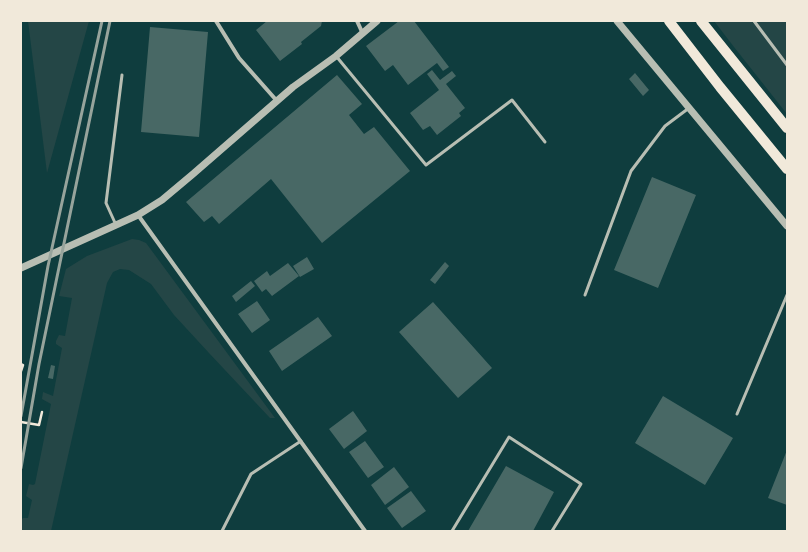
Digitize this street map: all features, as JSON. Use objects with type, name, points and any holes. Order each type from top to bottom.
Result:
[{"type":"main road","points":[[669,21],[720,87],[787,169]]},
{"type":"main road","points":[[701,21],[787,128]]},
{"type":"street","points":[[216,21],[240,58],[277,101]]},
{"type":"street","points":[[357,21],[363,34]]},
{"type":"street","points":[[21,268],[138,215],[168,196],[293,87],[336,56],[377,21]]},
{"type":"street","points":[[617,21],[787,226]]},
{"type":"street","points":[[138,215],[365,531]]},
{"type":"lane","points":[[754,21],[787,65]]},
{"type":"lane","points":[[336,56],[426,165],[512,100],[545,142]]},
{"type":"lane","points":[[116,225],[106,203],[122,75]]},
{"type":"lane","points":[[585,295],[631,170],[665,126],[689,108]]},
{"type":"lane","points":[[737,414],[787,295]]},
{"type":"lane","points":[[452,531],[508,437],[581,484],[552,531]]},
{"type":"lane","points":[[222,531],[251,474],[301,441]]},
{"type":"path","points":[[21,364],[21,371]]},
{"type":"path","points":[[21,422],[39,425],[42,412]]},
{"type":"shaded area","points":[[28,21],[89,21],[47,173]]},
{"type":"shaded area","points":[[714,21],[787,21],[787,114],[734,47]]},
{"type":"shaded area","points":[[132,239],[146,243],[275,418],[270,418],[209,353],[174,315],[151,284],[129,270],[120,269],[113,272],[107,283],[51,531],[21,530],[21,520],[23,518],[28,518],[32,500],[26,496],[29,484],[35,484],[51,404],[42,399],[43,392],[53,396],[62,348],[56,344],[56,341],[59,335],[65,336],[72,298],[59,296],[66,269],[87,256]]},
{"type":"building","points":[[267,21],[322,21],[321,26],[301,42],[302,44],[280,61],[256,30]]},
{"type":"building","points":[[399,21],[414,21],[449,67],[443,71],[437,63],[408,85],[393,65],[385,71],[366,46]]},
{"type":"building","points":[[150,27],[208,32],[199,137],[141,132]]},
{"type":"building","points":[[432,70],[440,80],[452,71],[456,76],[446,84],[465,108],[459,113],[461,116],[437,135],[430,126],[423,130],[410,113],[439,90],[427,74]]},
{"type":"building","points":[[635,73],[649,90],[643,96],[629,79]]},
{"type":"building","points":[[337,75],[362,104],[349,115],[364,134],[374,127],[410,171],[322,243],[271,179],[219,224],[212,216],[204,222],[186,202]]},
{"type":"building","points":[[652,177],[696,195],[658,288],[614,270]]},
{"type":"building","points":[[307,257],[314,269],[300,277],[293,266]]},
{"type":"building","points":[[445,262],[449,266],[435,284],[430,280]]},
{"type":"building","points":[[288,263],[299,276],[272,296],[266,289],[262,292],[254,281],[267,271],[270,276]]},
{"type":"building","points":[[251,281],[255,286],[236,302],[232,296]]},
{"type":"building","points":[[257,301],[270,320],[252,333],[238,314]]},
{"type":"building","points":[[433,302],[492,368],[458,398],[399,332]]},
{"type":"building","points":[[318,317],[332,336],[282,371],[269,351]]},
{"type":"building","points":[[51,365],[55,366],[53,379],[48,378]]},
{"type":"building","points":[[663,396],[733,438],[705,485],[635,443]]},
{"type":"building","points":[[353,411],[367,431],[344,449],[329,429]]},
{"type":"building","points":[[365,441],[384,467],[368,478],[349,452]]},
{"type":"building","points":[[787,450],[787,505],[768,498]]},
{"type":"building","points":[[506,466],[554,492],[533,531],[468,531]]},
{"type":"building","points":[[394,467],[409,487],[385,505],[371,485]]},
{"type":"building","points":[[411,491],[426,511],[402,528],[387,508]]},
{"type":"railway","points":[[21,416],[48,266],[102,21]]},
{"type":"railway","points":[[21,468],[39,364],[110,21]]}]
